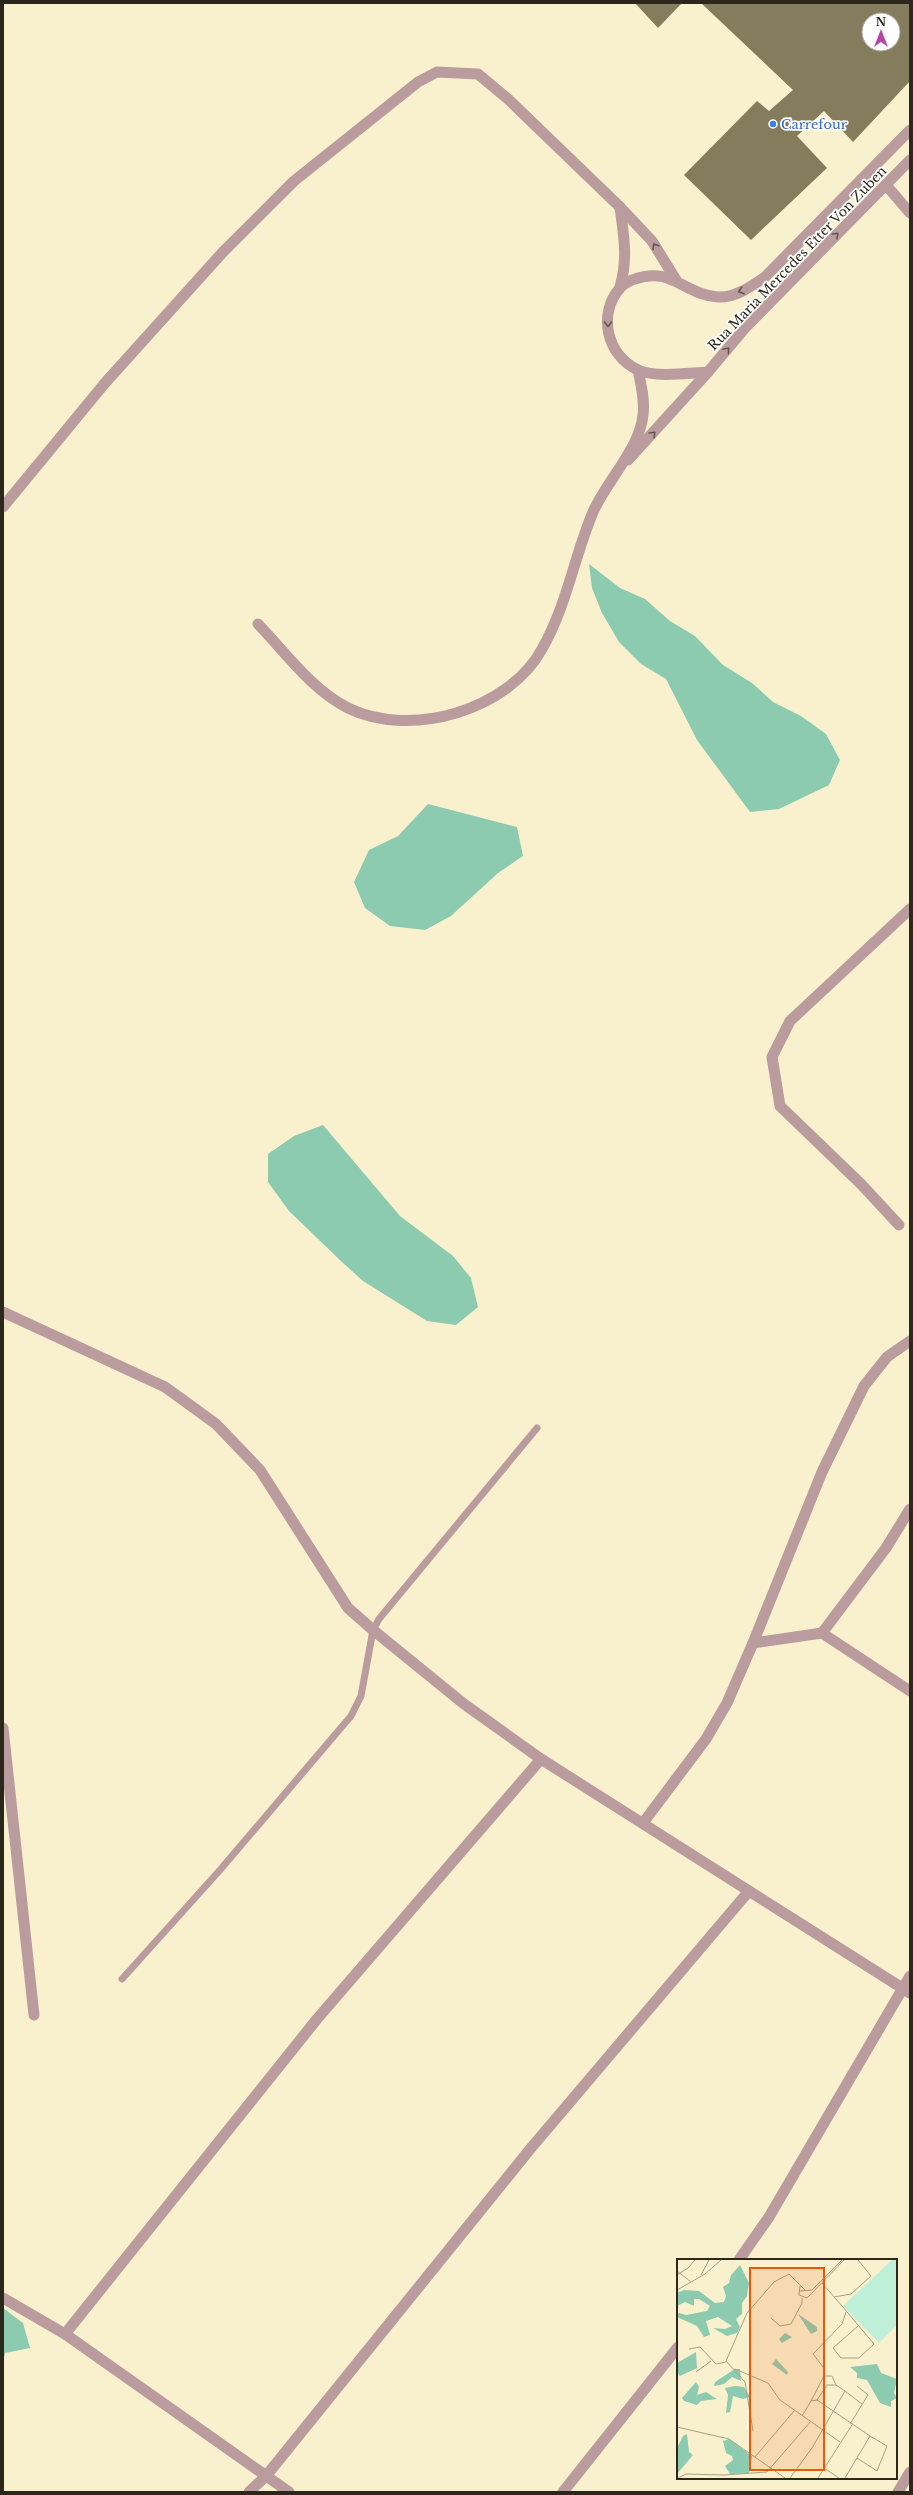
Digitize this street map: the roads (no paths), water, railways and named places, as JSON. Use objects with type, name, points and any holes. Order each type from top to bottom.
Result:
[{"type":"street","points":[[3,507],[105,383],[222,253],[288,186],[418,82],[437,72],[478,74],[508,98],[652,241],[676,280]]},
{"type":"street","name":"Rua Maria Mercedes Etter Von Zuben","points":[[620,287],[645,275],[658,274],[676,280],[695,292],[720,297],[746,290],[766,277],[910,130]]},
{"type":"street","name":"Rua Maria Mercedes Etter Von Zuben","points":[[638,370],[659,373],[708,372],[745,328],[910,160]]},
{"type":"street","points":[[886,185],[910,213]]},
{"type":"street","points":[[258,624],[322,691],[349,708],[374,716],[406,721],[443,717],[470,708],[500,694],[524,676],[542,649],[568,593],[593,512],[639,432],[643,416],[643,401],[638,370],[618,354],[609,339],[607,322],[610,307],[620,287],[626,266],[626,251],[620,208]]},
{"type":"street","points":[[616,472],[663,424],[708,372]]},
{"type":"street","points":[[900,1225],[861,1184],[780,1106],[772,1057],[790,1020],[910,909]]},
{"type":"street","points":[[3,1312],[165,1387],[216,1424],[260,1470],[348,1608],[373,1630],[464,1704],[540,1759],[643,1823],[748,1892],[907,1990]]},
{"type":"street","points":[[643,1823],[706,1739],[726,1703],[753,1643],[822,1472],[864,1386],[887,1357],[910,1341]]},
{"type":"street","points":[[822,1633],[886,1548],[910,1508]]},
{"type":"street","points":[[753,1643],[822,1633],[910,1691]]},
{"type":"street","points":[[3,1728],[34,2015]]},
{"type":"street","points":[[65,2334],[317,2019],[540,1759]]},
{"type":"street","points":[[249,2492],[266,2476],[531,2148],[748,1892]]},
{"type":"street","points":[[740,2259],[769,2217],[907,1990],[910,1976]]},
{"type":"street","points":[[3,2298],[65,2334],[289,2492]]},
{"type":"street","points":[[563,2492],[677,2348]]},
{"type":"street","points":[[898,2492],[910,2472]]},
{"type":"lane","points":[[122,1978],[220,1870],[351,1716],[361,1696],[373,1630],[379,1619],[537,1428]]},
{"type":"place","name":"Carrefour","points":[[773,124]]}]
